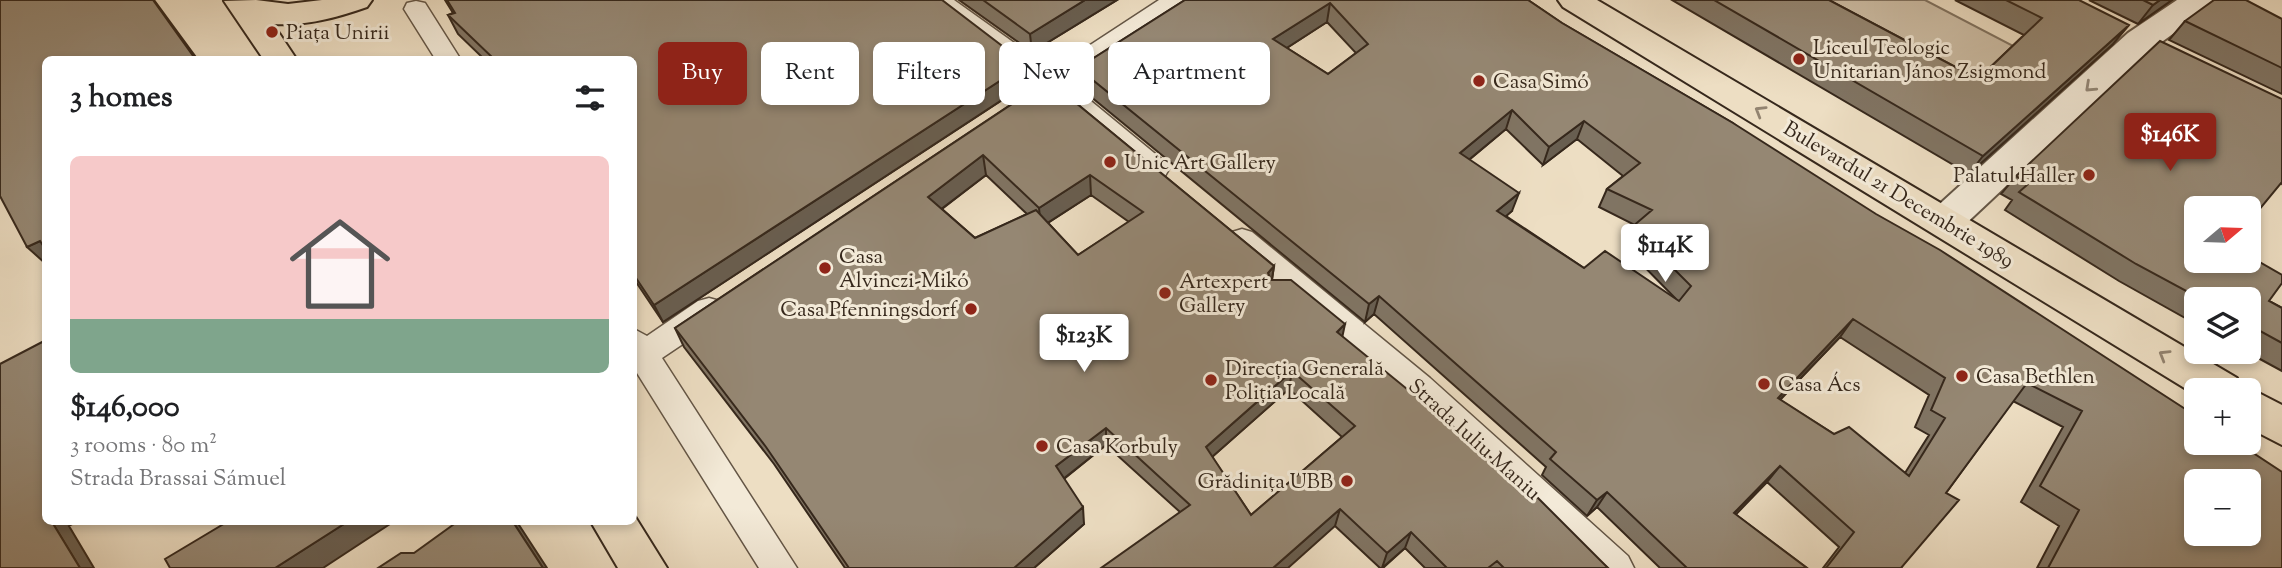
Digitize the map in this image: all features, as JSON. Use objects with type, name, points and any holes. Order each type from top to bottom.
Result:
[{"type":"main road","points":[[243,5],[271,16],[300,16],[356,0]]},
{"type":"main road","name":"Bulevardul 21 Decembrie 1989","points":[[1574,0],[2202,378]]},
{"type":"main road","points":[[243,5],[278,56]]},
{"type":"main road","points":[[2261,414],[2282,427]]},
{"type":"main road","points":[[614,525],[644,568]]},
{"type":"street","points":[[937,0],[999,45]]},
{"type":"street","points":[[1094,54],[1176,0]]},
{"type":"street","points":[[1945,221],[2141,42],[2199,0]]},
{"type":"street","points":[[416,9],[446,56]]},
{"type":"street","points":[[1013,108],[1017,105]]},
{"type":"street","points":[[1079,105],[1177,186]]},
{"type":"street","name":"Strada Iuliu Maniu","points":[[1219,221],[1419,387],[1616,568]]},
{"type":"street","points":[[728,298],[637,352],[779,568]]},
{"type":"shaded area","points":[[1809,0],[1925,0],[2017,48],[1974,89]]},
{"type":"building","points":[[0,0],[153,0],[193,56],[42,56],[42,244],[40,241],[27,247],[0,196]]},
{"type":"building","points":[[447,0],[942,0],[999,43],[999,81],[985,91],[985,42],[873,42],[873,105],[963,105],[654,305],[637,280],[637,56],[491,56],[448,15],[455,13]]},
{"type":"building","points":[[983,0],[1085,0],[1030,34]]},
{"type":"building","points":[[1185,0],[1528,0],[1562,23],[1733,123],[1876,214],[1940,250],[2184,408],[2184,455],[2256,455],[2282,472],[2282,568],[2048,568],[2079,510],[2040,486],[2082,411],[2027,383],[1946,493],[1959,500],[1901,568],[1826,568],[1854,532],[1780,466],[1734,513],[1807,568],[1687,568],[1607,492],[1597,500],[1550,459],[1556,452],[1379,296],[1369,304],[1124,105],[1270,105],[1270,42],[1119,42]],"holes":[[[1330,3],[1368,44],[1328,74],[1273,39]],[[1512,110],[1549,147],[1584,121],[1640,163],[1607,189],[1652,210],[1632,227],[1691,286],[1679,301],[1605,251],[1584,268],[1497,211],[1519,193],[1460,153]],[[1853,319],[1945,378],[1931,410],[1945,418],[1909,476],[1849,427],[1834,434],[1778,398]]]},
{"type":"building","points":[[1714,0],[1829,0],[1978,79],[2042,18],[2006,0],[2079,0],[2129,25],[1983,156]]},
{"type":"building","points":[[2143,0],[2160,0],[2153,5]]},
{"type":"building","points":[[2214,0],[2246,0],[2282,19],[2282,68],[2185,21]]},
{"type":"building","points":[[2160,41],[2282,99],[2282,182],[2261,207],[2261,196],[2184,196],[2184,273],[2261,273],[2261,263],[2282,275],[2282,283],[2269,301],[2282,308],[2282,343],[2261,332],[2261,287],[2184,287],[2184,290],[2136,264],[2019,192],[2028,184],[2016,176]]},
{"type":"building","points":[[1108,49],[1108,92],[1094,81],[1094,58]]},
{"type":"building","points":[[1010,105],[1078,105],[1274,266],[1268,273],[1271,280],[1291,280],[1345,324],[1337,332],[1526,486],[1608,568],[1504,568],[1497,561],[1488,568],[1447,568],[1411,532],[1387,553],[1340,509],[1273,568],[1101,568],[1190,505],[1106,428],[1056,466],[1083,507],[1014,568],[849,568],[766,447],[675,328]],"holes":[[[983,155],[1039,208],[1090,175],[1143,212],[1078,255],[1036,210],[975,238],[928,197]],[[1292,371],[1355,426],[1251,515],[1206,447]]]},
{"type":"building","points":[[42,342],[42,525],[54,525],[80,568],[0,568],[0,364]]},
{"type":"building","points":[[222,525],[342,525],[275,568],[170,568],[165,559]]},
{"type":"building","points":[[453,525],[515,525],[543,568],[378,568],[401,553],[414,553]]},
{"type":"place","name":"Piața Unirii","points":[[272,32]]},
{"type":"place","name":"Liceul Teologic Unitarian János Zsigmond","points":[[1799,59]]},
{"type":"place","name":"Casa Simó","points":[[1479,81]]},
{"type":"place","name":"Unic Art Gallery","points":[[1110,162]]},
{"type":"place","name":"Palatul Haller","points":[[2089,175]]},
{"type":"place","name":"Casa Alvinczi-Mikó","points":[[825,268]]},
{"type":"place","name":"Artexpert Gallery","points":[[1165,293]]},
{"type":"place","name":"Casa Pfenningsdorf","points":[[971,309]]},
{"type":"place","name":"Casa Bethlen","points":[[1962,376]]},
{"type":"place","name":"Direcția Generală Poliția Locală","points":[[1211,380]]},
{"type":"place","name":"Casa Ács","points":[[1764,384]]},
{"type":"place","name":"Casa Korbuly","points":[[1042,446]]},
{"type":"place","name":"Grădinița UBB","points":[[1347,481]]}]
